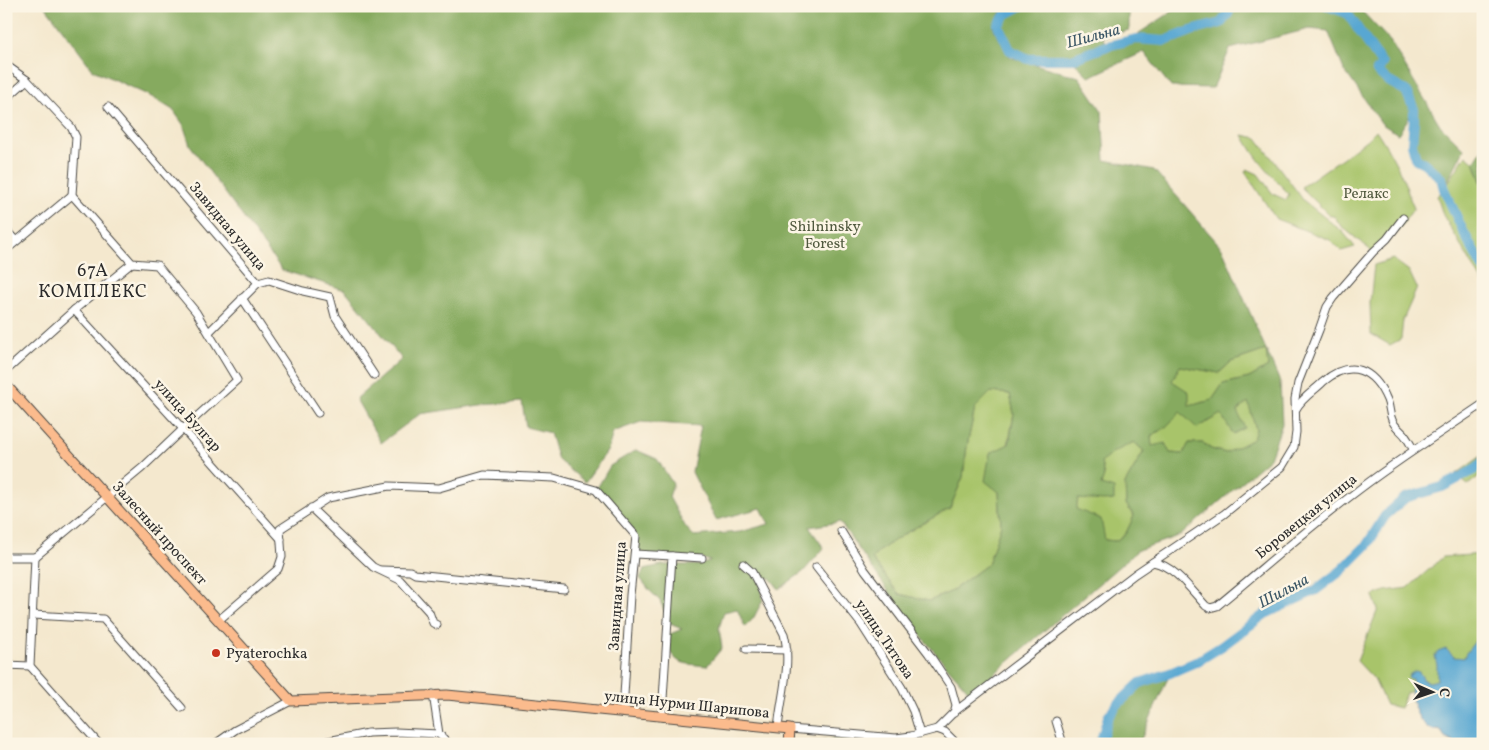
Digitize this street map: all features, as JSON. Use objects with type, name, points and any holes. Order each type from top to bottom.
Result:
[{"type":"main road","name":"Залесный проспект","points":[[6,385],[291,701]]},
{"type":"main road","name":"улица Нурми Шарипова","points":[[291,701],[433,694],[790,729]]},
{"type":"main road","points":[[789,744],[790,729]]},
{"type":"street","points":[[6,65],[26,80],[71,127],[76,137],[72,195],[132,263]]},
{"type":"street","points":[[6,99],[26,80]]},
{"type":"street","name":"Завидная улица","points":[[108,107],[258,283],[269,280],[330,297],[335,316],[374,375]]},
{"type":"street","points":[[6,250],[72,195]]},
{"type":"street","points":[[957,744],[945,732],[937,729],[953,713],[1152,562],[1224,514],[1282,467],[1294,447],[1296,432],[1295,399],[1298,383],[1320,330],[1323,315],[1333,298],[1373,252],[1387,239],[1403,218]]},
{"type":"street","points":[[6,230],[16,241]]},
{"type":"street","points":[[6,371],[74,310],[132,263],[156,265],[196,312],[237,380],[142,468],[35,557],[6,557]]},
{"type":"street","points":[[209,332],[258,283]]},
{"type":"street","points":[[242,298],[318,413]]},
{"type":"street","name":"улица Булгар","points":[[74,310],[281,540]]},
{"type":"street","points":[[1295,411],[1300,402],[1336,372],[1348,369],[1364,371],[1375,380],[1387,400],[1394,424],[1406,436],[1414,450]]},
{"type":"street","name":"Боровецкая улица","points":[[1152,562],[1164,565],[1171,570],[1206,606],[1214,608],[1351,495],[1483,404]]},
{"type":"street","name":"Завидная улица","points":[[281,540],[280,528],[328,498],[390,486],[439,488],[484,475],[554,478],[596,490],[636,536],[630,595],[623,712]]},
{"type":"street","points":[[310,508],[373,567],[400,580],[429,612],[433,623],[437,625]]},
{"type":"street","points":[[841,532],[866,570],[929,654],[951,687],[956,705],[953,713]]},
{"type":"street","points":[[219,620],[278,569],[282,557],[281,540]]},
{"type":"street","points":[[635,554],[702,558]]},
{"type":"street","points":[[662,715],[672,556]]},
{"type":"street","points":[[35,557],[30,666],[98,744]]},
{"type":"street","points":[[743,564],[752,572],[784,634],[787,650],[786,671],[778,728]]},
{"type":"street","name":"улица Титова","points":[[816,567],[861,624],[902,688],[913,711],[920,734]]},
{"type":"street","points":[[381,570],[410,571],[415,574],[564,588]]},
{"type":"street","points":[[400,580],[415,574]]},
{"type":"street","points":[[33,615],[103,619],[182,708]]},
{"type":"street","points":[[746,648],[787,650]]},
{"type":"street","points":[[6,665],[30,666]]},
{"type":"street","points":[[433,694],[438,734]]},
{"type":"street","points":[[216,744],[235,730],[291,701]]},
{"type":"street","points":[[1056,721],[1063,744]]},
{"type":"street","name":"улица Нурми Шарипова","points":[[790,729],[896,738],[937,729]]},
{"type":"street","points":[[313,744],[368,733],[396,732],[438,734],[449,744]]},
{"type":"green space","name":"Shilninsky Forest","points":[[45,6],[1004,6],[993,27],[1010,57],[1079,77],[1102,111],[1105,160],[1154,170],[1222,248],[1280,382],[1282,424],[1270,458],[1181,535],[1138,550],[971,694],[914,628],[840,522],[809,527],[824,548],[803,572],[779,589],[770,578],[761,579],[763,600],[753,619],[745,627],[737,609],[724,612],[719,628],[722,648],[707,666],[683,663],[671,653],[663,637],[682,629],[670,624],[660,601],[640,578],[644,569],[662,565],[700,565],[711,561],[700,558],[635,554],[636,536],[596,490],[610,466],[636,450],[657,459],[673,484],[669,497],[685,526],[693,536],[740,532],[769,524],[761,508],[716,520],[692,472],[701,426],[641,422],[613,432],[608,450],[585,482],[558,460],[550,433],[526,427],[522,402],[481,405],[420,414],[381,443],[356,399],[402,359],[345,290],[282,270],[190,145],[183,124],[173,110],[150,96],[93,70]],"holes":[[[1266,350],[1268,367],[1249,378],[1223,384],[1212,400],[1189,406],[1189,392],[1172,381],[1180,366],[1219,373],[1231,362]],[[991,392],[1010,394],[1014,414],[1009,444],[990,453],[985,481],[999,492],[1001,525],[988,564],[950,592],[929,601],[899,594],[872,559],[879,551],[904,534],[950,508],[963,477],[975,408]],[[1248,402],[1256,429],[1253,439],[1226,453],[1211,449],[1203,443],[1189,443],[1183,454],[1170,453],[1165,443],[1152,446],[1151,436],[1166,427],[1180,412],[1197,428],[1221,414],[1233,434],[1245,428],[1237,411]],[[1134,442],[1144,451],[1125,484],[1126,504],[1134,516],[1126,533],[1116,541],[1105,540],[1101,519],[1076,509],[1078,499],[1114,500],[1114,489],[1101,485],[1104,476],[1101,463],[1112,453]]]},
{"type":"green space","points":[[1021,6],[1129,6],[1129,30],[1102,37],[1107,45],[1136,39],[1139,33],[1181,6],[1357,6],[1390,41],[1440,125],[1464,149],[1444,189],[1441,178],[1424,163],[1416,159],[1412,144],[1414,110],[1398,134],[1382,124],[1344,70],[1328,31],[1309,29],[1230,49],[1213,88],[1171,87],[1144,52],[1089,77],[1072,59],[1028,59],[1010,50],[998,25],[1006,14]]},
{"type":"green space","name":"Релакс","points":[[1376,130],[1397,166],[1414,208],[1396,233],[1375,254],[1340,225],[1335,217],[1329,215],[1301,187],[1370,137]]},
{"type":"green space","points":[[1243,135],[1257,138],[1304,201],[1343,232],[1355,247],[1341,251],[1330,240],[1276,219],[1245,172],[1247,169],[1258,174],[1273,194],[1286,200],[1289,194],[1258,159]]},
{"type":"green space","points":[[1483,148],[1483,187],[1474,162]]},
{"type":"green space","points":[[1466,155],[1474,162],[1483,187],[1483,283],[1443,215],[1437,196],[1444,189]]},
{"type":"green space","points":[[1393,259],[1409,271],[1417,288],[1403,320],[1401,339],[1390,345],[1371,334],[1370,303],[1374,265]]},
{"type":"green space","points":[[1266,350],[1268,367],[1249,378],[1223,384],[1212,400],[1189,406],[1171,381],[1180,366],[1219,373],[1231,362]]},
{"type":"green space","points":[[991,392],[1010,394],[1014,414],[999,492],[1001,525],[988,564],[950,592],[929,601],[899,594],[872,559],[879,551],[904,534],[950,508],[963,477],[975,408]]},
{"type":"green space","points":[[1248,401],[1256,429],[1254,439],[1226,453],[1211,449],[1203,443],[1189,443],[1183,454],[1170,453],[1151,446],[1151,436],[1166,427],[1180,411],[1220,413],[1234,434],[1237,411]]},
{"type":"green space","points":[[1134,442],[1144,451],[1125,484],[1126,504],[1134,516],[1126,533],[1116,541],[1105,540],[1076,509],[1078,499],[1088,499],[1100,486],[1104,476],[1101,463],[1111,453]]},
{"type":"green space","points":[[1483,455],[1483,473],[1468,485],[1455,475]]},
{"type":"green space","points":[[1483,554],[1483,638],[1473,654],[1436,685],[1406,693],[1400,708],[1386,705],[1374,679],[1357,661],[1378,609],[1373,596],[1385,591],[1408,588],[1443,557]]},
{"type":"green space","points":[[1170,673],[1139,744],[1100,744],[1108,717],[1117,705],[1140,683]]},
{"type":"green space","points":[[840,738],[877,743],[878,744],[809,744]]},
{"type":"water","points":[[1483,626],[1483,743],[1458,744],[1445,738],[1441,730],[1430,728],[1421,720],[1415,710],[1412,698],[1413,682],[1412,679],[1408,678],[1415,671],[1419,672],[1424,680],[1430,682],[1437,680],[1435,656],[1438,652],[1446,649],[1454,657],[1464,658]]},
{"type":"waterway","name":"Шильна","points":[[1021,6],[1006,14],[998,25],[1010,50],[1028,59],[1072,59],[1107,46],[1136,39],[1165,41],[1191,31],[1221,23],[1231,6]]},
{"type":"waterway","name":"Шильна","points":[[1328,6],[1347,13],[1382,64],[1377,71],[1388,81],[1406,91],[1414,109],[1412,144],[1416,159],[1424,163],[1441,178],[1463,231],[1483,268]]},
{"type":"waterway","name":"Шильна","points":[[1100,744],[1108,717],[1117,705],[1140,683],[1198,661],[1222,646],[1265,614],[1316,590],[1342,570],[1367,545],[1385,516],[1405,498],[1442,487],[1474,470],[1483,462]]},
{"type":"place","name":"Pyaterochka","points":[[216,653]]},
{"type":"district","name":"67А КОМПЛЕКС","points":[[93,280]]}]
